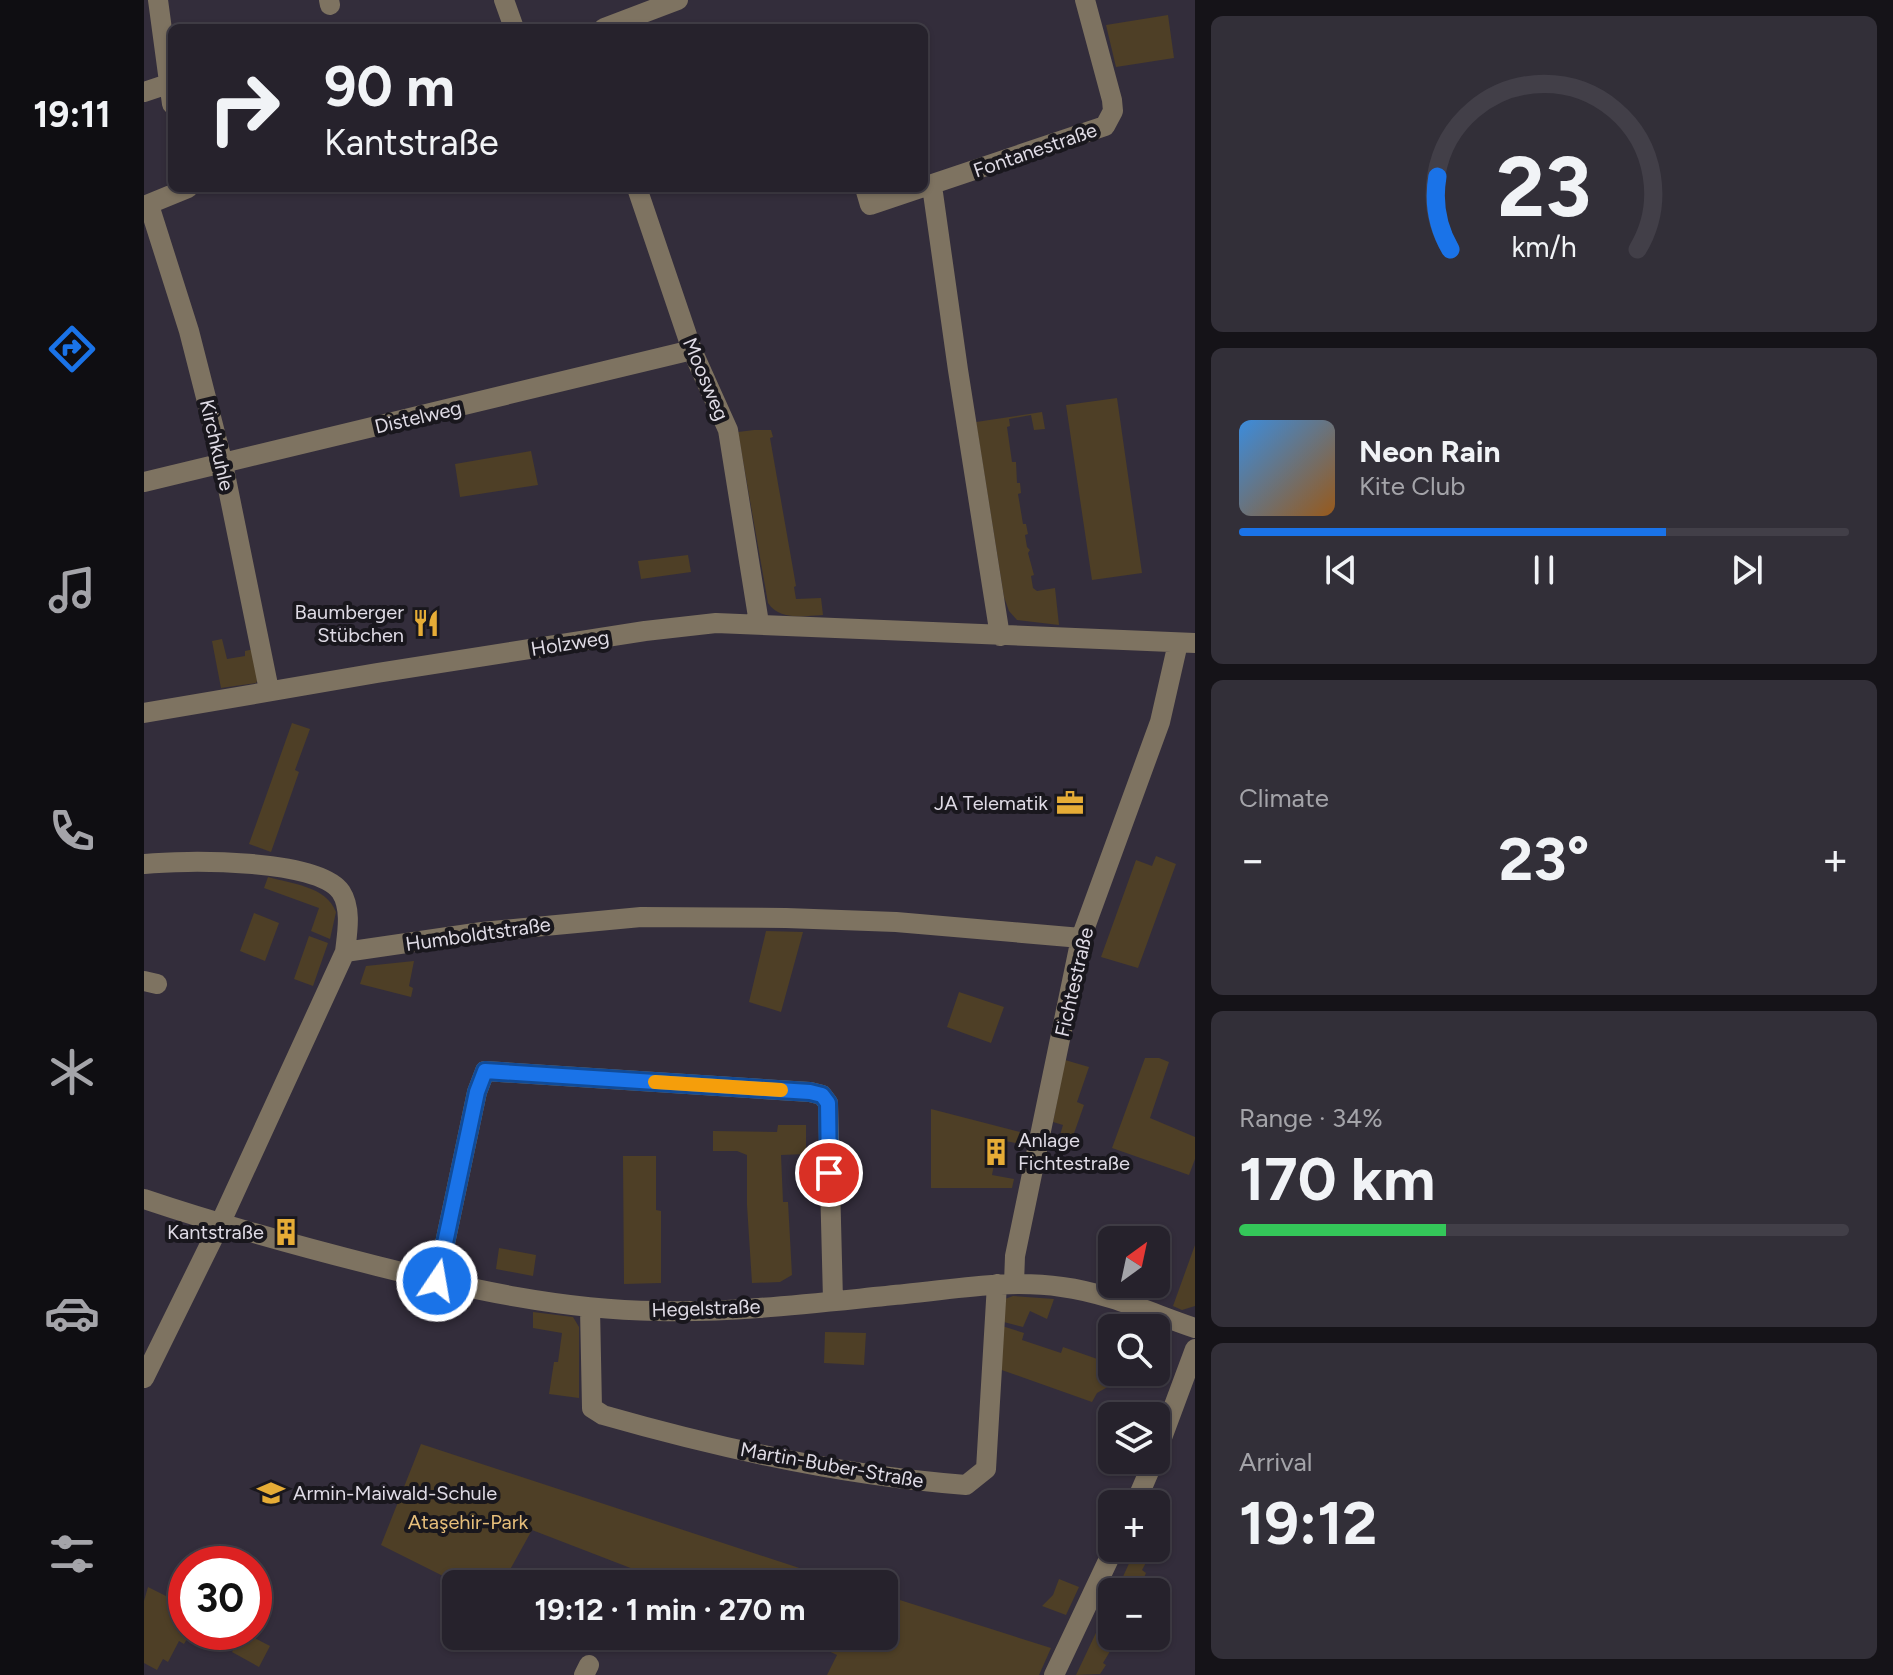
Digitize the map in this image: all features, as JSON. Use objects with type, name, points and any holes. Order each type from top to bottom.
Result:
[{"type":"street","points":[[144,92],[168,84],[159,0]]},
{"type":"street","points":[[504,0],[513,24]]},
{"type":"street","points":[[615,24],[678,0]]},
{"type":"street","name":"Fontanestraße","points":[[928,187],[1105,126],[1113,111],[1112,100],[1085,0]]},
{"type":"street","points":[[932,186],[1000,636]]},
{"type":"street","points":[[146,206],[179,192]]},
{"type":"street","name":"Moosweg","points":[[638,192],[692,350],[728,430],[759,623]]},
{"type":"street","name":"Fontanestraße","points":[[866,192],[870,205],[912,192]]},
{"type":"street","name":"Kirchkuhle","points":[[146,206],[189,331],[223,464],[269,690]]},
{"type":"street","name":"Distelweg","points":[[144,482],[692,350]]},
{"type":"street","name":"Holzweg","points":[[144,713],[269,690],[645,631],[716,623],[1187,643]]},
{"type":"street","name":"Fichtestraße","points":[[1006,1284],[1015,1256],[1081,938],[1187,643]]},
{"type":"street","points":[[144,864],[258,864],[299,871],[326,880],[340,891],[346,904],[348,927],[345,952],[220,1224],[144,1378]]},
{"type":"street","name":"Humboldtstraße","points":[[345,952],[494,930],[641,917],[770,917],[896,922],[1081,938]]},
{"type":"street","points":[[437,1281],[477,1092],[485,1071],[822,1095],[828,1103],[833,1300]]},
{"type":"street","name":"Hegelstraße","points":[[144,1199],[220,1224],[437,1281],[590,1308],[699,1311],[1006,1284],[1063,1287],[1117,1300],[1195,1328]]},
{"type":"street","name":"Martin-Buber-Straße","points":[[590,1308],[590,1393],[592,1408],[603,1415],[765,1455],[900,1480],[966,1485],[986,1469],[1006,1284]]},
{"type":"street","points":[[1170,1416],[1195,1349]]},
{"type":"street","points":[[1054,1675],[1107,1562]]},
{"type":"green space","points":[[1168,15],[1174,58],[1116,67],[1106,25]]},
{"type":"green space","points":[[1117,398],[1142,573],[1092,580],[1066,405]]},
{"type":"green space","points":[[1042,412],[1045,429],[1034,430],[1031,415],[1009,419],[1010,426],[1007,427],[1012,462],[1016,462],[1017,483],[1020,483],[1021,493],[1018,494],[1023,524],[1026,524],[1028,534],[1025,535],[1034,575],[1031,576],[1033,588],[1037,591],[1055,588],[1059,625],[1017,620],[1009,611],[1004,597],[976,422]]},
{"type":"green space","points":[[771,430],[773,437],[770,438],[796,599],[821,598],[823,615],[786,615],[768,603],[738,432]]},
{"type":"green space","points":[[531,451],[538,485],[460,497],[455,464]]},
{"type":"green space","points":[[688,555],[691,572],[641,579],[638,561]]},
{"type":"green space","points":[[222,639],[227,659],[245,656],[245,651],[254,649],[256,683],[221,688],[212,641]]},
{"type":"green space","points":[[292,723],[310,729],[295,770],[299,772],[271,852],[249,844]]},
{"type":"green space","points":[[1156,856],[1176,864],[1138,968],[1101,957],[1136,860],[1152,866]]},
{"type":"green space","points":[[268,877],[307,887],[331,903],[336,912],[330,939],[311,931],[319,908],[264,888]]},
{"type":"green space","points":[[254,913],[279,923],[265,961],[240,951]]},
{"type":"green space","points":[[766,931],[803,932],[781,1012],[749,1002]]},
{"type":"green space","points":[[309,936],[328,943],[313,986],[294,979]]},
{"type":"green space","points":[[414,961],[409,986],[413,988],[411,997],[360,984],[366,966]]},
{"type":"green space","points":[[959,992],[1004,1007],[991,1043],[947,1027]]},
{"type":"green space","points":[[1145,1058],[1169,1062],[1150,1118],[1195,1137],[1195,1159],[1189,1175],[1112,1148]]},
{"type":"green space","points":[[1065,1060],[1089,1067],[1077,1102],[1084,1105],[1072,1139],[1060,1135],[1063,1125],[1053,1122]]},
{"type":"green space","points":[[931,1109],[1024,1133],[1021,1144],[990,1138],[986,1157],[995,1159],[992,1175],[1014,1179],[1012,1188],[931,1188]]},
{"type":"green space","points":[[778,1125],[806,1125],[806,1154],[781,1155],[783,1202],[788,1202],[792,1275],[780,1282],[752,1283],[747,1155],[737,1151],[713,1151],[713,1131],[777,1132]]},
{"type":"green space","points":[[623,1156],[656,1156],[656,1210],[661,1211],[661,1283],[624,1284]]},
{"type":"green space","points":[[1195,1245],[1195,1306],[1182,1310],[1173,1306]]},
{"type":"green space","points":[[499,1248],[536,1255],[533,1276],[496,1269]]},
{"type":"green space","points":[[1013,1296],[1054,1299],[1047,1319],[1030,1311],[1023,1327],[1000,1321],[1005,1299]]},
{"type":"green space","points":[[533,1312],[573,1317],[579,1327],[579,1398],[549,1394],[562,1333],[533,1328]]},
{"type":"green space","points":[[999,1325],[1024,1333],[1022,1340],[1061,1353],[1063,1347],[1098,1359],[1098,1386],[1109,1386],[1097,1393],[1092,1402],[996,1368]]},
{"type":"green space","points":[[825,1332],[866,1333],[864,1365],[824,1363]]},
{"type":"green space","name":"Ataşehir-Park","points":[[421,1444],[805,1570],[636,1570],[532,1530],[510,1570],[442,1570],[442,1576],[381,1545]]},
{"type":"green space","points":[[1130,1562],[1146,1562],[1142,1570],[1146,1573],[1144,1578],[1122,1578]]},
{"type":"green space","points":[[1059,1579],[1079,1587],[1066,1615],[1042,1606],[1053,1595]]},
{"type":"green space","points":[[148,1587],[168,1597],[168,1650],[174,1650],[168,1662],[163,1659],[157,1670],[144,1663],[144,1601]]},
{"type":"green space","points":[[898,1599],[1051,1648],[1039,1675],[827,1675],[837,1655],[826,1650],[898,1650]]},
{"type":"green space","points":[[1098,1629],[1098,1650],[1111,1650],[1103,1663],[1106,1665],[1100,1674],[1076,1675]]},
{"type":"green space","points":[[233,1650],[268,1650],[259,1667]]},
{"type":"slow traffic","points":[[655,1082],[781,1090]]},
{"type":"place","name":"Baumberger Stübchen","points":[[426,623]]},
{"type":"place","name":"JA Telematik","points":[[1070,803]]},
{"type":"place","name":"Anlage Fichtestraße","points":[[996,1152]]},
{"type":"place","name":"Kantstraße","points":[[286,1232]]},
{"type":"place","name":"Armin-Maiwald-Schule","points":[[271,1493]]},
{"type":"route","points":[[437,1281],[477,1092],[485,1071],[822,1095],[828,1103],[829,1173]]}]
